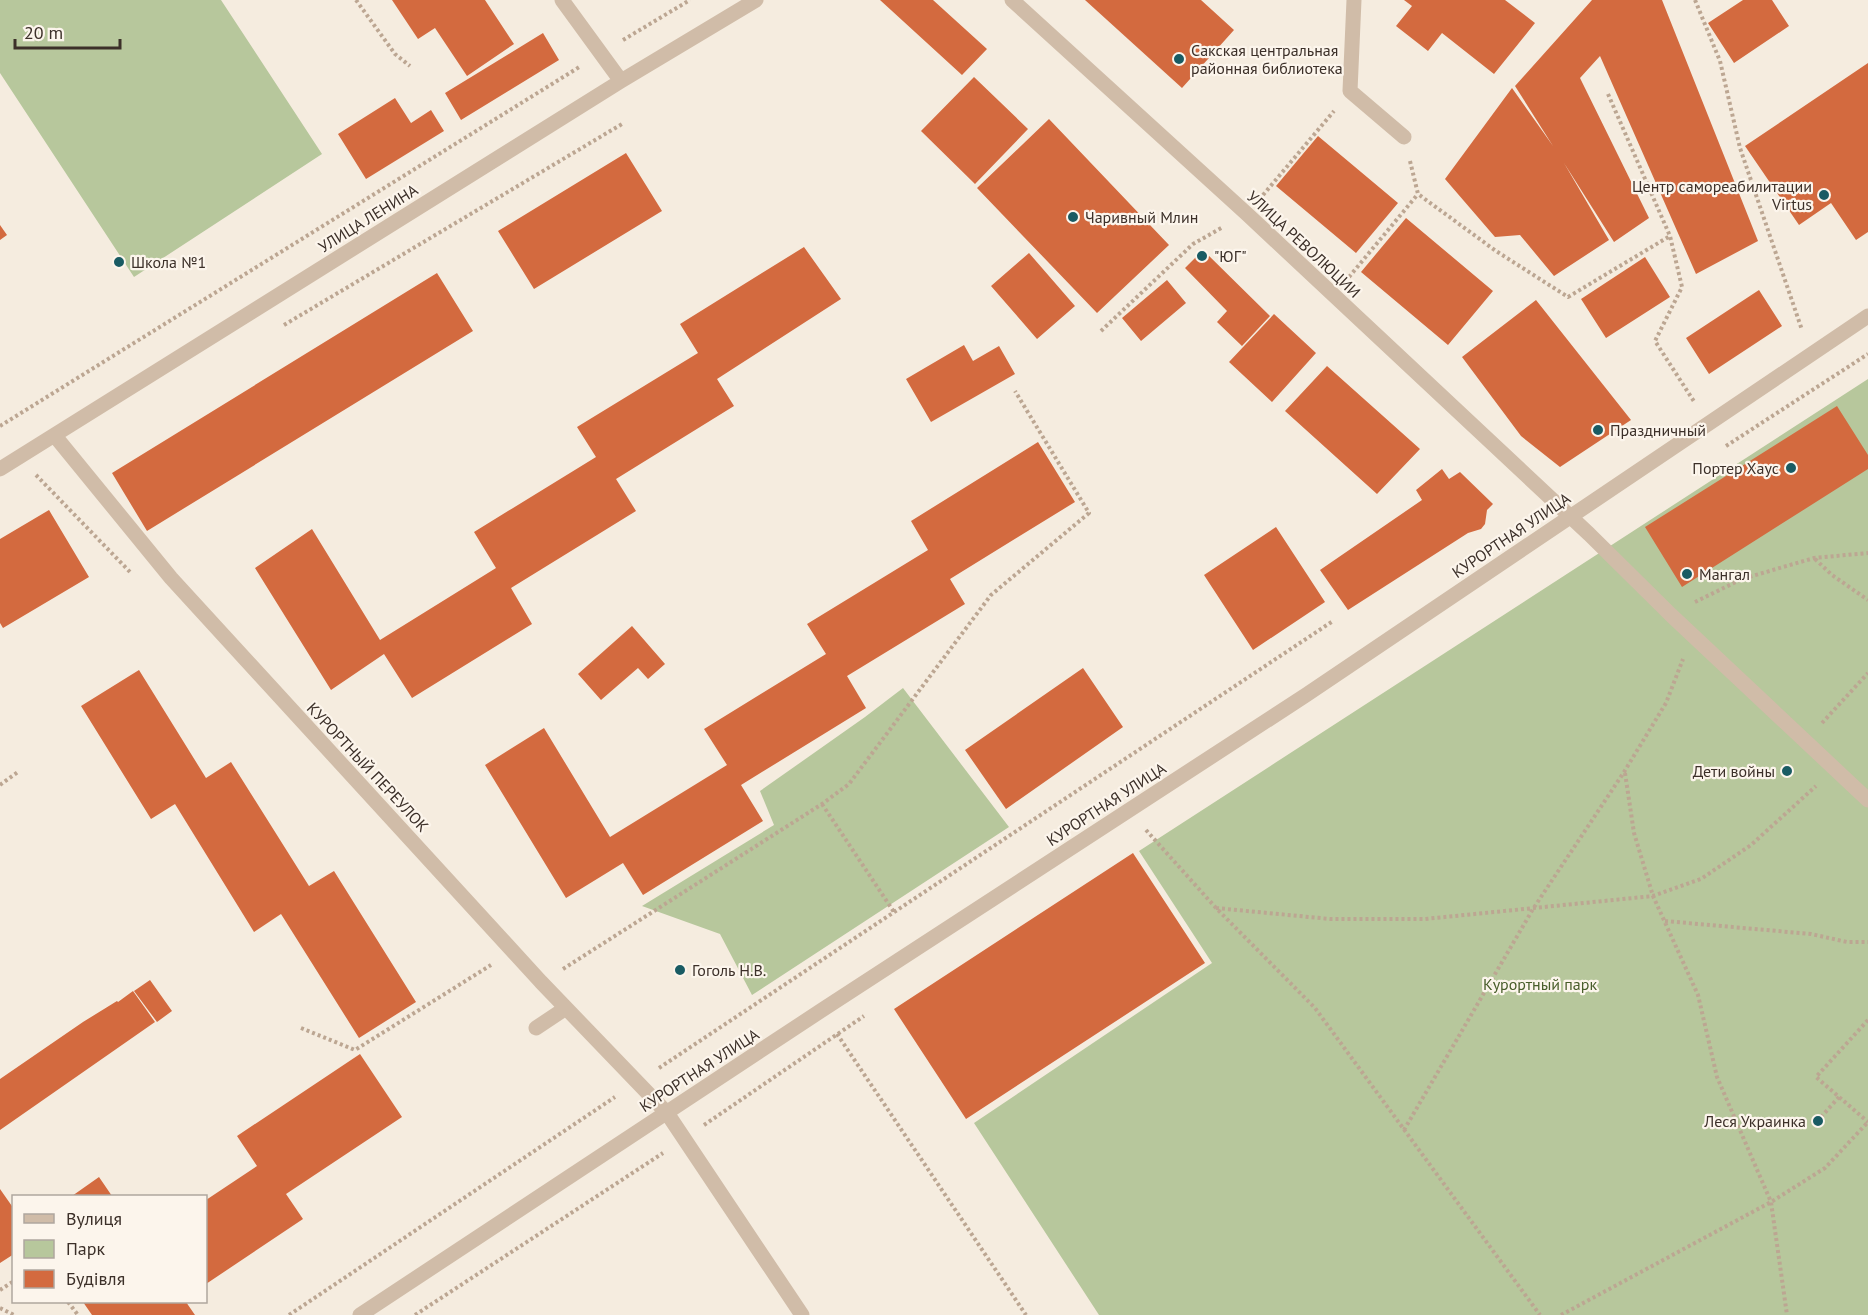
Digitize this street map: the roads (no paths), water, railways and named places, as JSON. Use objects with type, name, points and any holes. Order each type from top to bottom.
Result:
[{"type":"street","points":[[562,0],[621,81]]},
{"type":"street","name":"УЛИЦА ЛЕНИНА","points":[[0,469],[621,81],[756,0]]},
{"type":"street","name":"УЛИЦА РЕВОЛЮЦИИ","points":[[1012,0],[1589,534],[1671,615],[1868,800]]},
{"type":"street","points":[[1354,0],[1350,91],[1404,138]]},
{"type":"street","name":"КУРОРТНАЯ УЛИЦА","points":[[360,1315],[822,1010],[1306,695],[1868,316]]},
{"type":"street","name":"КУРОРТНЫЙ ПЕРЕУЛОК","points":[[55,436],[171,578],[541,982],[667,1113],[802,1315]]},
{"type":"street","points":[[536,1028],[566,1008]]},
{"type":"place","name":"Сакская центральная районная библиотека","points":[[1179,59]]},
{"type":"place","name":"Центр самореабилитации Virtus","points":[[1824,195]]},
{"type":"place","name":"Чаривный Млин","points":[[1073,217]]},
{"type":"place","name":"\"ЮГ\"","points":[[1202,256]]},
{"type":"place","name":"Школа №1","points":[[119,262]]},
{"type":"place","name":"Праздничный","points":[[1598,430]]},
{"type":"place","name":"Портер Хаус","points":[[1791,468]]},
{"type":"place","name":"Мангал","points":[[1687,574]]},
{"type":"place","name":"Дети войны","points":[[1787,771]]},
{"type":"place","name":"Гоголь Н.В.","points":[[680,970]]},
{"type":"place","name":"Леся Украинка","points":[[1818,1121]]},
{"type":"park label","name":"Курортный парк","points":[[1540,984]]}]
